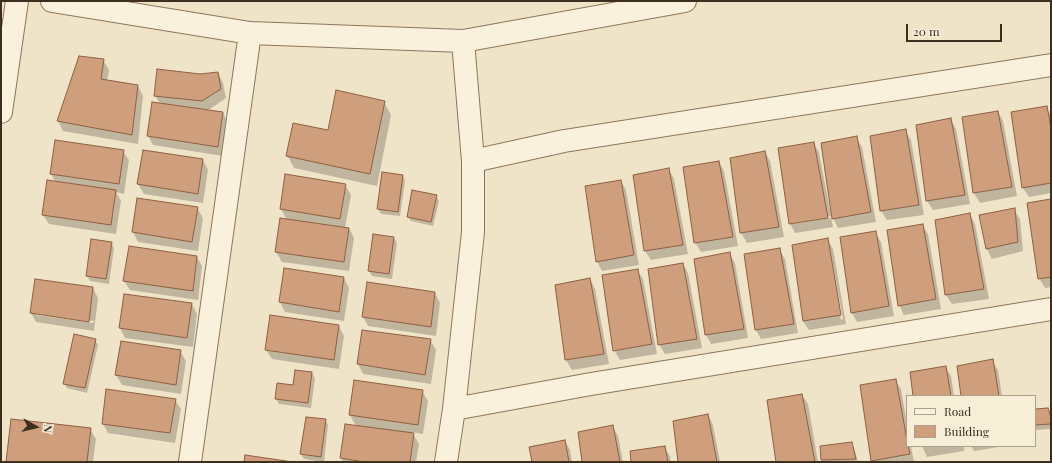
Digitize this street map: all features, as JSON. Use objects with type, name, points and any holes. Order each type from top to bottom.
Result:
[{"type":"street","points":[[1,112],[17,1]]},
{"type":"street","points":[[52,1],[250,33],[463,41],[685,1]]},
{"type":"street","points":[[190,462],[250,33]]},
{"type":"street","points":[[446,462],[454,409],[473,232],[473,161],[463,41]]},
{"type":"street","points":[[473,161],[564,141],[1051,65]]},
{"type":"street","points":[[454,409],[591,384],[1051,309]]},
{"type":"building","points":[[79,56],[104,59],[101,79],[138,85],[132,135],[57,121]]},
{"type":"building","points":[[157,69],[200,74],[218,72],[221,89],[202,101],[154,96]]},
{"type":"building","points":[[336,90],[385,101],[370,174],[286,156],[293,123],[328,130]]},
{"type":"building","points":[[152,102],[223,112],[218,147],[147,136]]},
{"type":"building","points":[[1047,106],[1051,128],[1051,183],[1022,188],[1011,112]]},
{"type":"building","points":[[998,111],[1012,187],[973,193],[962,117]]},
{"type":"building","points":[[951,118],[965,195],[926,201],[916,125]]},
{"type":"building","points":[[906,129],[919,205],[880,211],[870,136]]},
{"type":"building","points":[[857,136],[871,212],[832,219],[821,143]]},
{"type":"building","points":[[55,140],[124,150],[119,184],[50,174]]},
{"type":"building","points":[[814,142],[828,218],[789,224],[778,148]]},
{"type":"building","points":[[143,150],[203,159],[198,194],[137,184]]},
{"type":"building","points":[[765,151],[779,227],[740,233],[730,158]]},
{"type":"building","points":[[719,161],[733,237],[694,243],[683,167]]},
{"type":"building","points":[[669,168],[683,245],[644,251],[633,175]]},
{"type":"building","points":[[382,172],[403,175],[398,212],[377,209]]},
{"type":"building","points":[[285,174],[346,184],[340,219],[280,209]]},
{"type":"building","points":[[47,180],[116,190],[111,225],[42,215]]},
{"type":"building","points":[[621,180],[634,255],[596,262],[585,186]]},
{"type":"building","points":[[412,190],[437,195],[431,222],[407,217]]},
{"type":"building","points":[[137,198],[198,207],[192,242],[132,232]]},
{"type":"building","points":[[1051,199],[1051,277],[1038,279],[1027,203]]},
{"type":"building","points":[[1015,208],[1018,242],[986,249],[979,215]]},
{"type":"building","points":[[970,213],[984,289],[945,295],[935,220]]},
{"type":"building","points":[[280,218],[349,228],[344,262],[275,252]]},
{"type":"building","points":[[923,224],[936,299],[898,306],[887,230]]},
{"type":"building","points":[[876,231],[889,306],[851,313],[840,237]]},
{"type":"building","points":[[373,234],[394,237],[389,274],[368,271]]},
{"type":"building","points":[[828,238],[841,315],[803,321],[792,245]]},
{"type":"building","points":[[91,239],[112,242],[106,279],[86,276]]},
{"type":"building","points":[[129,246],[197,256],[193,291],[123,281]]},
{"type":"building","points":[[780,248],[794,324],[755,330],[744,254]]},
{"type":"building","points":[[730,252],[744,329],[705,335],[694,259]]},
{"type":"building","points":[[683,263],[697,339],[658,345],[648,269]]},
{"type":"building","points":[[284,268],[344,277],[339,312],[279,302]]},
{"type":"building","points":[[638,269],[652,344],[613,351],[602,275]]},
{"type":"building","points":[[590,278],[604,354],[565,360],[555,285]]},
{"type":"building","points":[[35,279],[93,287],[89,322],[30,313]]},
{"type":"building","points":[[367,282],[435,292],[431,327],[362,317]]},
{"type":"building","points":[[124,294],[192,303],[187,338],[119,328]]},
{"type":"building","points":[[270,315],[339,325],[334,360],[265,350]]},
{"type":"building","points":[[362,330],[431,339],[425,375],[357,364]]},
{"type":"building","points":[[74,334],[96,339],[85,388],[63,384]]},
{"type":"building","points":[[121,341],[181,350],[176,385],[115,375]]},
{"type":"building","points":[[993,359],[999,395],[961,395],[957,366]]},
{"type":"building","points":[[946,366],[951,395],[913,395],[910,372]]},
{"type":"building","points":[[295,370],[312,372],[308,403],[275,399],[277,383],[293,385]]},
{"type":"building","points":[[896,379],[906,434],[906,447],[908,447],[910,454],[871,461],[860,385]]},
{"type":"building","points":[[354,380],[423,390],[418,425],[349,415]]},
{"type":"building","points":[[106,389],[176,399],[170,433],[102,424]]},
{"type":"building","points":[[802,394],[815,462],[776,462],[767,400]]},
{"type":"building","points":[[1048,408],[1051,424],[1036,425],[1036,409]]},
{"type":"building","points":[[708,414],[717,462],[678,462],[673,421]]},
{"type":"building","points":[[306,417],[326,419],[321,457],[300,454]]},
{"type":"building","points":[[11,419],[91,428],[87,462],[6,462]]},
{"type":"building","points":[[345,424],[414,433],[410,462],[365,462],[340,458]]},
{"type":"building","points":[[613,425],[620,462],[582,462],[578,432]]},
{"type":"building","points":[[565,440],[569,462],[532,462],[529,447]]},
{"type":"building","points":[[852,442],[856,459],[821,460],[820,446]]},
{"type":"building","points":[[665,446],[668,462],[631,462],[630,451]]},
{"type":"building","points":[[245,455],[293,462],[244,462]]}]
